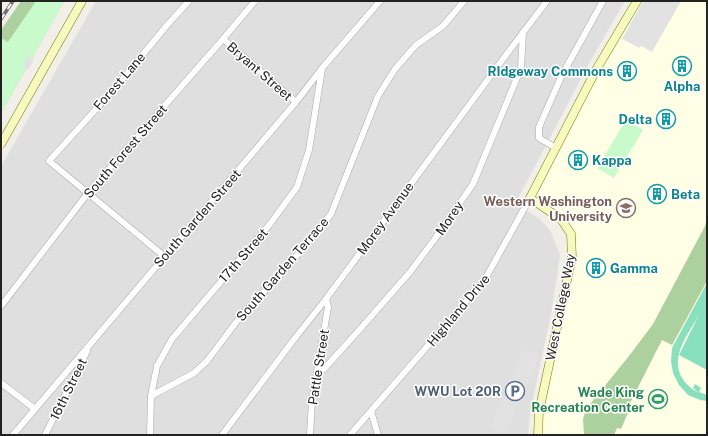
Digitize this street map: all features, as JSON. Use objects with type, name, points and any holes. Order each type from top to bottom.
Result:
[{"type":"street","points":[[1,144],[82,1]]},
{"type":"street","name":"Forest Lane","points":[[88,193],[49,161],[116,87],[189,1]]},
{"type":"street","name":"South Forest Street","points":[[1,306],[88,193],[255,1]]},
{"type":"street","name":"South Garden Street","points":[[13,435],[380,1]]},
{"type":"street","name":"South Garden Terrace","points":[[151,396],[194,373],[208,361],[240,317],[289,265],[331,214],[378,96],[395,69],[416,45],[443,26],[464,1]]},
{"type":"street","name":"Morey Avenue","points":[[222,435],[326,299],[548,1]]},
{"type":"street","points":[[556,148],[539,138],[540,127],[562,75],[603,1]]},
{"type":"street","name":"Highland Drive","points":[[350,435],[484,281],[530,198],[596,70],[637,1]]},
{"type":"street","name":"Morey","points":[[318,372],[324,369],[362,328],[410,272],[473,184],[521,68],[524,32]]},
{"type":"street","name":"Bryant Street","points":[[223,39],[296,102]]},
{"type":"street","name":"17th Street","points":[[150,435],[151,396],[157,366],[172,339],[270,224],[297,187],[309,150],[323,67]]},
{"type":"street","points":[[88,193],[164,256]]},
{"type":"street","name":"West College Way","points":[[530,198],[561,219],[571,234],[572,257],[539,412],[538,435]]},
{"type":"street","name":"Pattle Street","points":[[310,435],[312,401],[328,307],[326,299]]},
{"type":"street","name":"16th Street","points":[[45,435],[92,342]]},
{"type":"street","points":[[1,383],[35,409]]},
{"type":"street","points":[[371,411],[378,435]]},
{"type":"shaded area","points":[[96,1],[625,1],[592,58],[515,204],[540,219],[550,230],[560,255],[552,309],[530,414],[528,435],[1,435],[1,166]]},
{"type":"shaded area","name":"Western Washington University","points":[[637,1],[707,1],[707,435],[538,435],[570,259],[571,234],[561,219],[530,198]]},
{"type":"shaded area","points":[[643,1],[681,1],[652,52],[641,46],[639,48],[622,39]]},
{"type":"shaded area","points":[[28,56],[34,59],[28,70],[22,66]]},
{"type":"shaded area","name":"WWU Lot 20R","points":[[524,349],[540,355],[505,434],[490,427]]},
{"type":"green space","points":[[21,1],[64,1],[1,113],[1,30]]},
{"type":"green space","points":[[36,1],[64,1],[1,113],[1,38],[8,42]]},
{"type":"green space","points":[[626,120],[643,130],[614,178],[597,168]]},
{"type":"green space","points":[[707,218],[707,281],[672,345],[662,340],[629,405],[630,408],[621,429],[617,428],[614,435],[584,435],[583,419],[586,409],[653,324],[705,226]]},
{"type":"green space","points":[[707,283],[707,298],[680,349],[678,360],[679,370],[684,381],[698,392],[693,388],[695,384],[701,388],[699,392],[707,395],[707,401],[688,395],[679,385],[673,373],[671,361],[672,348]]},
{"type":"green space","points":[[707,299],[707,370],[679,355]]},
{"type":"railway","points":[[1,19],[13,1]]},
{"type":"place","name":"Alpha","points":[[682,66]]},
{"type":"place","name":"RIdgeway Commons","points":[[627,71]]},
{"type":"place","name":"Delta","points":[[666,119]]},
{"type":"place","name":"Kappa","points":[[578,160]]},
{"type":"place","name":"Beta","points":[[657,194]]},
{"type":"place","name":"Western Washington University","points":[[626,208]]},
{"type":"place","name":"Gamma","points":[[596,268]]},
{"type":"place","name":"WWU Lot 20R","points":[[515,391]]},
{"type":"place","name":"Wade King Recreation Center","points":[[658,399]]}]
